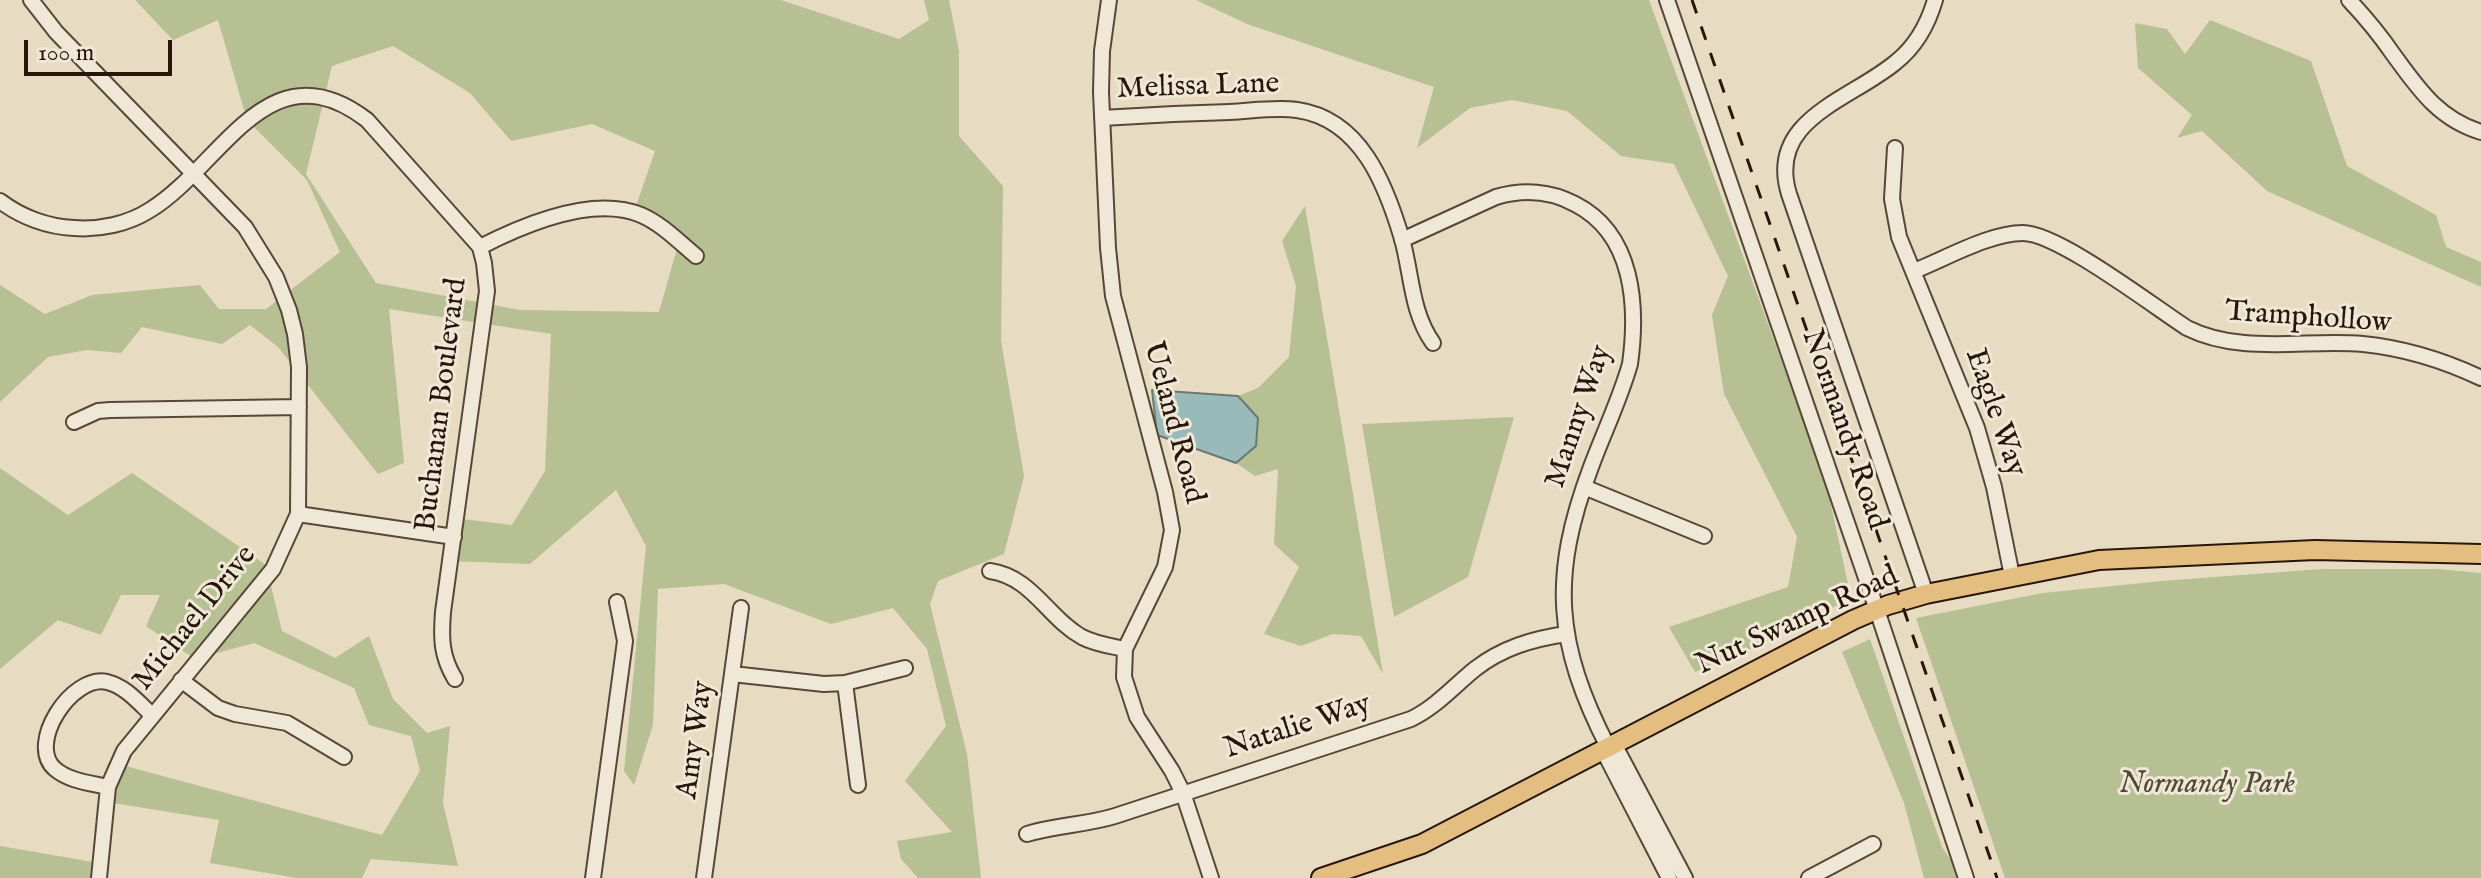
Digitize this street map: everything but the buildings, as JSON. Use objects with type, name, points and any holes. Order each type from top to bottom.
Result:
[{"type":"main road","name":"Nut Swamp Road","points":[[1321,878],[1422,844],[1877,610],[1926,594],[2099,560],[2315,550],[2481,554]]},
{"type":"street","name":"Michael Drive","points":[[31,0],[56,32],[245,227],[276,277],[295,334],[299,407],[298,514],[273,569],[124,751],[108,787],[99,878]]},
{"type":"street","name":"Ueland Road","points":[[1109,0],[1102,51],[1102,118],[1113,296],[1165,492],[1172,530],[1165,567],[1125,649],[1124,677],[1132,708],[1183,793],[1211,878]]},
{"type":"street","name":"Normandy Road","points":[[1667,0],[1966,878]]},
{"type":"street","points":[[1926,594],[1789,194],[1784,170],[1789,146],[1803,125],[1898,61],[1923,31],[1935,0]]},
{"type":"street","points":[[2349,0],[2378,33],[2423,96],[2447,116],[2481,132]]},
{"type":"street","name":"Buchanan Boulevard","points":[[0,201],[17,212],[55,226],[102,227],[132,219],[153,208],[255,113],[282,100],[307,95],[320,98],[347,107],[367,120],[480,247],[484,263],[487,291],[441,638],[443,658],[455,679]]},
{"type":"street","name":"Melissa Lane","points":[[1102,118],[1283,109],[1313,114],[1336,124],[1365,152],[1383,187],[1402,240],[1417,314],[1433,343]]},
{"type":"street","name":"Eagle Way","points":[[1895,148],[1893,209],[1899,237],[1980,438],[1994,487],[2012,576]]},
{"type":"street","name":"Manny Way","points":[[1402,240],[1496,197],[1521,192],[1568,200],[1591,213],[1608,230],[1620,251],[1628,272],[1633,306],[1633,339],[1626,378],[1573,516],[1563,584],[1566,634],[1579,685],[1659,843]]},
{"type":"street","points":[[480,247],[518,228],[550,217],[584,211],[618,210],[644,216],[696,256]]},
{"type":"street","name":"Tramphollow","points":[[1914,271],[1997,238],[2033,234],[2061,245],[2187,328],[2210,338],[2239,343],[2339,343],[2383,347],[2432,359],[2481,378]]},
{"type":"street","points":[[74,422],[98,411],[110,410],[299,407]]},
{"type":"street","points":[[1584,487],[1704,536]]},
{"type":"street","points":[[298,514],[454,537]]},
{"type":"street","points":[[990,571],[1022,582],[1081,636],[1125,649]]},
{"type":"street","points":[[593,878],[625,641],[617,602]]},
{"type":"street","name":"Amy Way","points":[[704,878],[741,608]]},
{"type":"street","name":"Natalie Way","points":[[1027,834],[1054,826],[1096,822],[1411,719],[1431,707],[1498,653],[1526,642],[1566,634]]},
{"type":"street","points":[[732,674],[814,684],[845,683],[905,668]]},
{"type":"street","points":[[181,680],[218,708],[287,723],[344,757]]},
{"type":"street","points":[[108,787],[65,776],[51,765],[45,748],[50,727],[59,711],[79,688],[94,681],[104,681],[124,690],[152,715]]},
{"type":"street","points":[[845,683],[858,785]]},
{"type":"street","points":[[1659,843],[1669,878]]},
{"type":"street","points":[[1659,843],[1685,878]]},
{"type":"street","points":[[1811,878],[1873,844]]},
{"type":"green space","points":[[135,0],[781,0],[899,39],[929,20],[924,0],[949,0],[959,51],[959,136],[1003,186],[1001,341],[1024,476],[1004,554],[938,581],[930,604],[967,754],[981,878],[918,878],[901,859],[897,841],[952,832],[905,781],[946,726],[927,649],[893,608],[831,624],[724,584],[658,589],[653,725],[634,785],[624,771],[646,546],[616,490],[530,564],[448,561],[454,518],[512,525],[545,471],[551,334],[389,309],[404,463],[378,474],[278,347],[250,325],[222,344],[142,327],[121,353],[87,350],[48,357],[0,402],[0,285],[45,314],[92,295],[200,285],[219,309],[266,309],[340,252],[307,180],[247,120],[218,20],[173,40]],"holes":[[[393,46],[470,93],[511,141],[592,124],[655,151],[634,212],[678,245],[659,312],[520,310],[376,283],[306,174],[332,66]]]},
{"type":"green space","points":[[1196,0],[1649,0],[1826,482],[1851,598],[1762,644],[1695,672],[1669,627],[1788,587],[1797,537],[1724,394],[1712,315],[1728,276],[1674,164],[1621,156],[1567,111],[1512,100],[1470,108],[1417,148],[1434,87],[1247,24]]},
{"type":"green space","points":[[2210,20],[2311,61],[2347,166],[2436,215],[2446,247],[2481,262],[2481,287],[2267,191],[2202,131],[2177,138],[2192,115],[2138,68],[2135,23],[2167,29],[2185,54]]},
{"type":"green space","points":[[1305,206],[1383,674],[1361,636],[1333,634],[1301,646],[1264,634],[1299,567],[1274,544],[1278,469],[1255,476],[1236,463],[1256,446],[1258,418],[1238,396],[1258,388],[1289,357],[1296,286],[1282,241]]},
{"type":"green space","points":[[1514,417],[1468,577],[1394,617],[1362,424]]},
{"type":"green space","points":[[0,468],[68,515],[132,473],[266,565],[282,631],[335,658],[369,636],[393,699],[427,733],[450,726],[443,803],[458,866],[371,859],[362,878],[296,878],[210,863],[219,820],[107,802],[118,764],[382,835],[420,771],[411,736],[369,725],[354,688],[254,643],[195,659],[146,626],[160,595],[121,595],[101,635],[58,620],[0,669]]},
{"type":"green space","name":"Normandy Park","points":[[2321,569],[2438,569],[2481,573],[2481,878],[2005,878],[1916,618],[2043,593]]},
{"type":"green space","points":[[1870,639],[1942,847],[1954,865],[1958,878],[1924,878],[1904,803],[1842,652]]},
{"type":"green space","points":[[0,846],[99,863],[99,878],[0,878]]},
{"type":"water","points":[[1152,390],[1238,396],[1258,418],[1256,446],[1236,463],[1157,435]]},
{"type":"railway","points":[[1692,0],[1997,878]]}]
